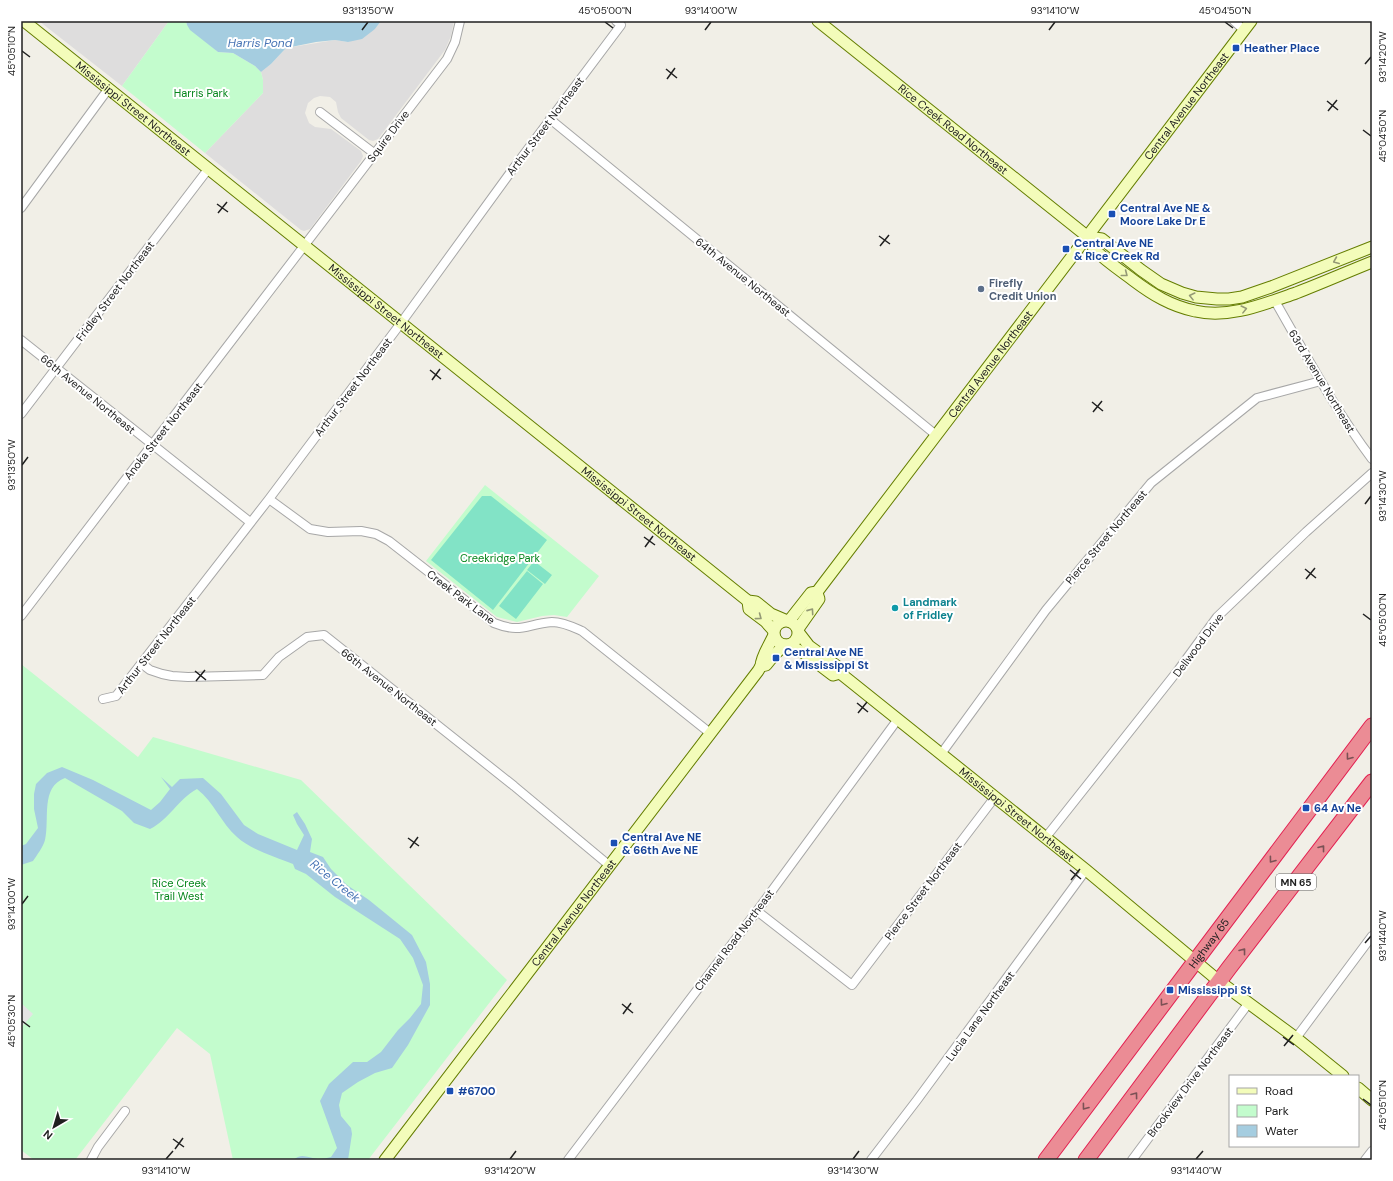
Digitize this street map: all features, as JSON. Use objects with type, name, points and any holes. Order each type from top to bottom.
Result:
[{"type":"highway","name":"Highway 65","points":[[1046,1160],[1372,726]]},
{"type":"highway","name":"MN 65","points":[[1086,1160],[1372,782]]},
{"type":"street","name":"Mississippi Street Northeast","points":[[24,21],[748,601],[756,602],[771,614],[787,621]]},
{"type":"street","name":"Squire Drive","points":[[305,246],[447,59],[455,42],[460,21]]},
{"type":"street","name":"Rice Creek Road Northeast","points":[[818,21],[1088,237],[1095,249],[1150,293],[1167,303],[1196,312],[1218,314],[1243,310],[1275,301],[1321,284],[1372,262]]},
{"type":"street","points":[[1234,21],[1248,25]]},
{"type":"street","name":"Arthur Street Northeast","points":[[102,699],[116,696],[269,499],[401,323],[619,23]]},
{"type":"street","name":"Central Avenue Northeast","points":[[787,621],[811,593],[817,592],[1248,25]]},
{"type":"street","points":[[21,208],[109,88]]},
{"type":"street","points":[[320,112],[375,154]]},
{"type":"street","name":"64th Avenue Northeast","points":[[550,119],[936,436]]},
{"type":"street","name":"Fridley Street Northeast","points":[[21,414],[209,168]]},
{"type":"street","name":"Rice Creek Road Northeast","points":[[1088,237],[1102,239],[1161,284],[1196,297],[1229,299],[1271,288],[1372,247]]},
{"type":"street","name":"Anoka Street Northeast","points":[[21,616],[305,246]]},
{"type":"street","name":"63rd Avenue Northeast","points":[[1275,301],[1355,437],[1372,460]]},
{"type":"street","name":"66th Avenue Northeast","points":[[21,340],[250,522]]},
{"type":"street","name":"Pierce Street Northeast","points":[[942,754],[1046,610],[1151,483],[1257,398],[1321,381]]},
{"type":"street","name":"Dellwood Drive","points":[[1046,837],[1180,669],[1217,617],[1306,532],[1372,473]]},
{"type":"street","name":"Creek Park Lane","points":[[269,499],[310,529],[328,532],[361,531],[376,534],[389,541],[494,624],[505,628],[517,629],[553,622],[568,624],[582,631],[710,733]]},
{"type":"street","name":"Central Avenue Northeast","points":[[798,631],[819,599],[817,592]]},
{"type":"street","name":"Mississippi Street Northeast","points":[[748,601],[749,609],[765,621],[774,633]]},
{"type":"street","points":[[787,621],[793,622],[798,631],[796,641],[787,645],[778,642],[774,633],[778,624],[787,621]]},
{"type":"street","name":"Mississippi Street Northeast","points":[[798,631],[809,646],[838,667],[840,673],[1046,837],[1220,982],[1296,1038],[1342,1075]]},
{"type":"street","name":"Central Avenue Northeast","points":[[762,666],[761,661],[774,633]]},
{"type":"street","name":"66th Avenue Northeast","points":[[142,664],[150,670],[172,676],[263,675],[279,657],[307,638],[324,635],[514,786],[610,866]]},
{"type":"street","name":"Mississippi Street Northeast","points":[[787,645],[804,653],[832,675],[840,673]]},
{"type":"street","name":"Central Avenue Northeast","points":[[385,1160],[762,666],[766,665],[775,654],[787,645]]},
{"type":"street","name":"Channel Road Northeast","points":[[568,1160],[757,911],[898,719]]},
{"type":"street","name":"Pierce Street Northeast","points":[[757,911],[852,985],[995,797]]},
{"type":"street","name":"Lucia Lane Northeast","points":[[871,1160],[917,1100],[1086,870]]},
{"type":"street","points":[[1296,1038],[1372,936]]},
{"type":"street","name":"Brookview Drive Northeast","points":[[1132,1160],[1248,1004]]},
{"type":"street","points":[[1359,1089],[1372,1100]]},
{"type":"street","points":[[92,1160],[98,1147],[125,1111]]},
{"type":"street","points":[[1365,1160],[1372,1151]]},
{"type":"shaded area","points":[[39,21],[169,21],[122,86]]},
{"type":"shaded area","points":[[381,21],[454,21],[451,36],[445,50],[378,139],[373,141],[369,140],[341,118],[336,102],[330,97],[320,96],[314,98],[308,103],[305,113],[309,123],[315,127],[331,129],[361,151],[363,156],[361,161],[310,229],[304,231],[301,230],[205,153],[263,93],[263,80],[261,72],[286,48],[335,40],[348,42],[375,29]]},
{"type":"shaded area","points":[[21,1003],[33,1014],[21,1028]]},
{"type":"green space","name":"Harris Park","points":[[169,21],[186,21],[187,25],[218,52],[233,53],[255,66],[261,72],[263,80],[263,93],[205,153],[122,86]]},
{"type":"green space","name":"Creekridge Park","points":[[485,485],[599,576],[567,617],[554,615],[542,616],[517,622],[497,617],[426,561]]},
{"type":"green space","points":[[482,496],[491,496],[547,540],[493,610],[431,560]]},
{"type":"green space","points":[[534,561],[552,575],[545,584],[527,570]]},
{"type":"green space","points":[[527,571],[543,584],[516,619],[499,606]]},
{"type":"green space","name":"Rice Creek Trail West","points":[[21,664],[138,757],[153,737],[301,780],[507,980],[368,1160],[233,1160],[210,1054],[177,1028],[75,1160],[34,1160],[21,1150]]},
{"type":"water","name":"Harris Pond","points":[[186,21],[381,21],[375,29],[362,39],[348,42],[335,40],[316,42],[286,48],[261,72],[255,66],[233,53],[218,52],[190,30]]},
{"type":"water","name":"Rice Creek","points":[[62,767],[93,780],[151,810],[160,802],[170,789],[161,777],[172,787],[180,779],[203,778],[221,794],[244,825],[258,834],[297,850],[304,835],[293,815],[297,812],[312,839],[310,852],[323,857],[331,869],[347,885],[369,900],[412,935],[426,962],[430,984],[430,1005],[408,1045],[392,1068],[375,1073],[342,1093],[339,1105],[341,1116],[351,1128],[352,1134],[348,1160],[293,1160],[299,1156],[318,1159],[331,1157],[337,1148],[320,1101],[329,1084],[353,1062],[367,1062],[381,1052],[421,1004],[423,985],[413,958],[400,939],[335,897],[306,874],[295,869],[293,864],[264,853],[243,842],[231,831],[208,800],[197,789],[184,798],[163,820],[150,829],[134,823],[122,811],[65,778],[57,782],[49,796],[45,840],[40,851],[33,861],[21,865],[21,846],[26,844],[38,828],[34,809],[36,784],[47,773]]},
{"type":"place","name":"Heather Place","points":[[1236,48]]},
{"type":"place","name":"Central Ave NE & Moore Lake Dr E","points":[[1112,214]]},
{"type":"place","name":"Central Ave NE & Rice Creek Rd","points":[[1066,249]]},
{"type":"place","name":"Firefly Credit Union","points":[[981,289]]},
{"type":"place","name":"Landmark of Fridley","points":[[895,608]]},
{"type":"place","name":"Central Ave NE & Mississippi St","points":[[776,658]]},
{"type":"place","name":"64 Av Ne","points":[[1306,808]]},
{"type":"place","name":"Central Ave NE & 66th Ave NE","points":[[614,843]]},
{"type":"place","name":"Mississippi St","points":[[1170,990]]},
{"type":"place","name":"#6700","points":[[450,1091]]}]
